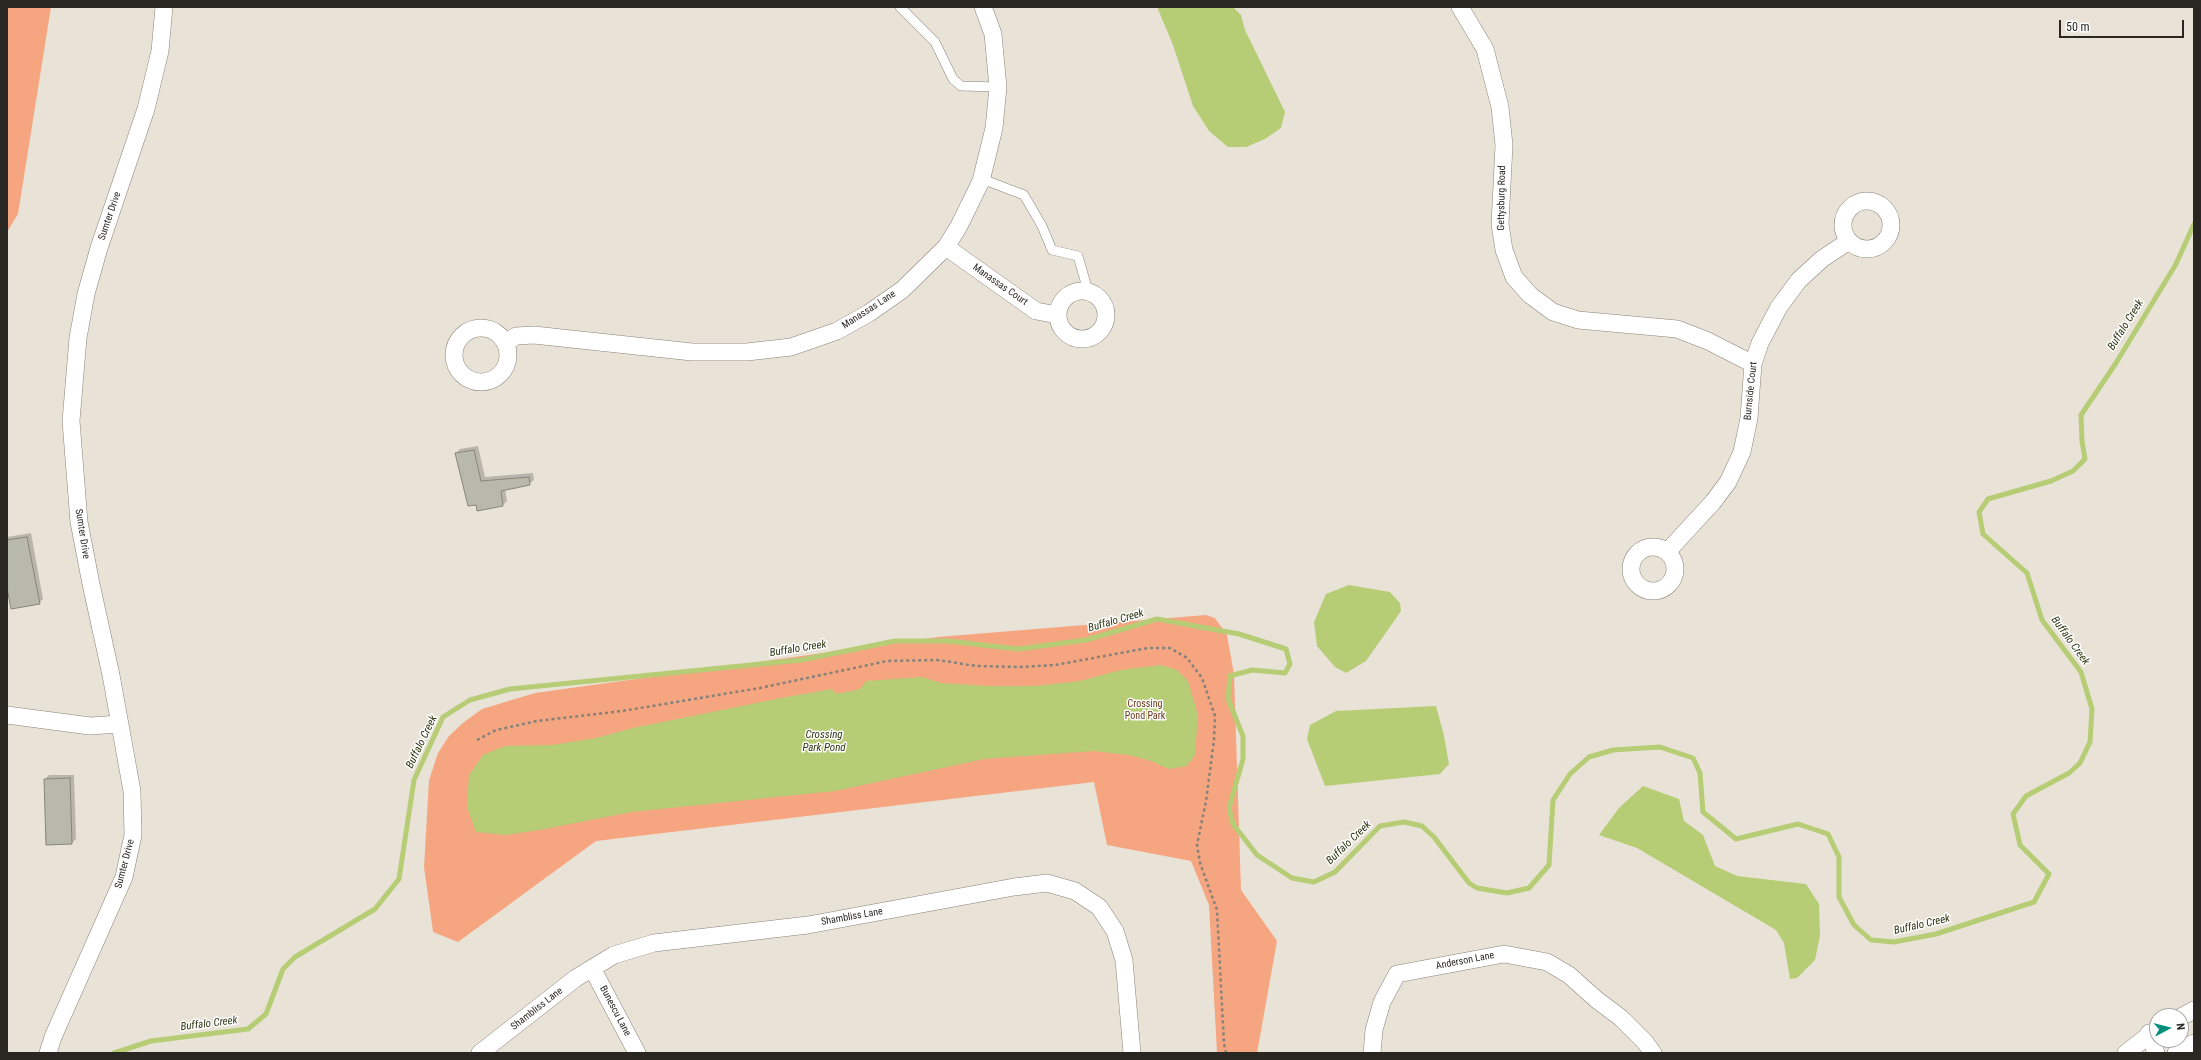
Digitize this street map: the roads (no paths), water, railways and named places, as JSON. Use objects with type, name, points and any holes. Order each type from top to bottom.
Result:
[{"type":"street","name":"Sumter Drive","points":[[48,1053],[53,1037],[115,898],[130,853],[134,811],[120,724],[79,522],[71,421],[78,338],[86,294],[99,248],[146,109],[160,51],[164,7]]},
{"type":"street","name":"Manassas Lane","points":[[505,343],[516,336],[534,335],[692,352],[747,352],[791,347],[837,331],[869,313],[902,290],[946,247],[959,226],[982,179],[994,128],[998,87],[993,34],[983,7]]},
{"type":"street","name":"Gettysburg Road","points":[[1460,7],[1485,49],[1500,107],[1504,145],[1500,224],[1504,250],[1514,277],[1530,295],[1553,312],[1578,320],[1677,329],[1708,341],[1753,364]]},
{"type":"street","name":"Burnside Court","points":[[1667,552],[1713,502],[1728,482],[1742,452],[1749,418],[1753,364],[1760,343],[1779,307],[1799,280],[1822,259],[1849,241]]},
{"type":"street","name":"Manassas Court","points":[[946,247],[1036,311],[1058,315]]},
{"type":"street","points":[[1078,291],[1088,291],[1100,299],[1105,306],[1106,322],[1097,335],[1090,338],[1075,338],[1062,330],[1058,315],[1059,307],[1070,294],[1078,291]]},
{"type":"street","points":[[7,714],[90,726],[120,724]]},
{"type":"street","name":"Shambliss Lane","points":[[480,1053],[576,978],[614,955],[654,943],[808,925],[1014,887],[1047,883],[1075,891],[1099,907],[1115,931],[1124,960],[1132,1053]]},
{"type":"street","name":"Anderson Lane","points":[[1372,1053],[1374,1030],[1382,1002],[1397,974],[1504,954],[1547,962],[1568,975],[1621,1018],[1645,1042],[1653,1053]]},
{"type":"street","name":"Bunescu Lane","points":[[592,968],[638,1053]]},
{"type":"street","points":[[2126,1053],[2149,1034]]},
{"type":"street","points":[[2176,1053],[2194,1043]]},
{"type":"lane","points":[[900,7],[935,42],[953,79],[961,86],[998,87]]},
{"type":"lane","points":[[982,179],[1024,195],[1042,226],[1052,250],[1078,256],[1088,291]]},
{"type":"water","points":[[1157,7],[1233,7],[1241,15],[1245,30],[1285,112],[1281,128],[1265,139],[1246,147],[1228,147],[1209,131],[1193,106],[1173,45]]},
{"type":"water","points":[[1349,585],[1390,592],[1400,603],[1401,611],[1366,661],[1346,673],[1335,667],[1317,646],[1314,622],[1326,594]]},
{"type":"water","name":"Crossing Park Pond","points":[[1161,665],[1177,670],[1188,681],[1198,715],[1195,755],[1187,766],[1169,769],[1151,761],[1129,755],[1094,751],[984,759],[835,791],[631,812],[506,835],[476,832],[467,807],[469,775],[483,755],[505,746],[552,745],[596,738],[633,728],[781,698],[832,689],[835,693],[842,693],[860,689],[866,681],[922,677],[941,683],[988,686],[1035,686],[1080,681],[1121,670]]},
{"type":"water","points":[[1436,706],[1444,736],[1449,764],[1440,774],[1325,786],[1307,739],[1310,725],[1336,711]]},
{"type":"water","points":[[1643,786],[1679,799],[1684,821],[1703,835],[1715,866],[1737,876],[1806,884],[1819,904],[1820,936],[1815,960],[1797,978],[1790,979],[1784,943],[1776,930],[1637,848],[1599,835],[1619,808]]},
{"type":"waterway","name":"Buffalo Creek","points":[[114,1053],[151,1041],[248,1029],[266,1014],[283,969],[295,957],[375,909],[399,879],[414,780],[443,717],[470,700],[510,689],[801,660],[895,641],[948,641],[1018,649],[1086,640],[1157,619],[1239,634],[1286,649],[1290,664],[1285,673],[1252,670],[1230,676],[1228,699],[1243,736],[1243,759],[1229,808],[1233,824],[1257,855],[1292,878],[1314,882],[1335,872],[1380,826],[1404,822],[1422,826],[1434,837],[1469,883],[1477,888],[1507,893],[1529,888],[1549,865],[1553,800],[1570,774],[1589,757],[1613,750],[1660,747],[1693,758],[1700,773],[1703,812],[1736,839],[1798,824],[1828,834],[1839,857],[1839,897],[1854,925],[1871,940],[1894,942],[1936,934],[2034,902],[2049,874],[2020,845],[2013,814],[2026,796],[2069,773],[2080,763],[2090,742],[2092,709],[2081,672],[2042,620],[2027,573],[1983,534],[1979,512],[1988,499],[2051,481],[2073,471],[2085,459],[2082,441],[2081,415],[2116,363],[2176,264],[2194,224]]},
{"type":"park label","name":"Crossing Pond Park","points":[[1145,710]]}]
